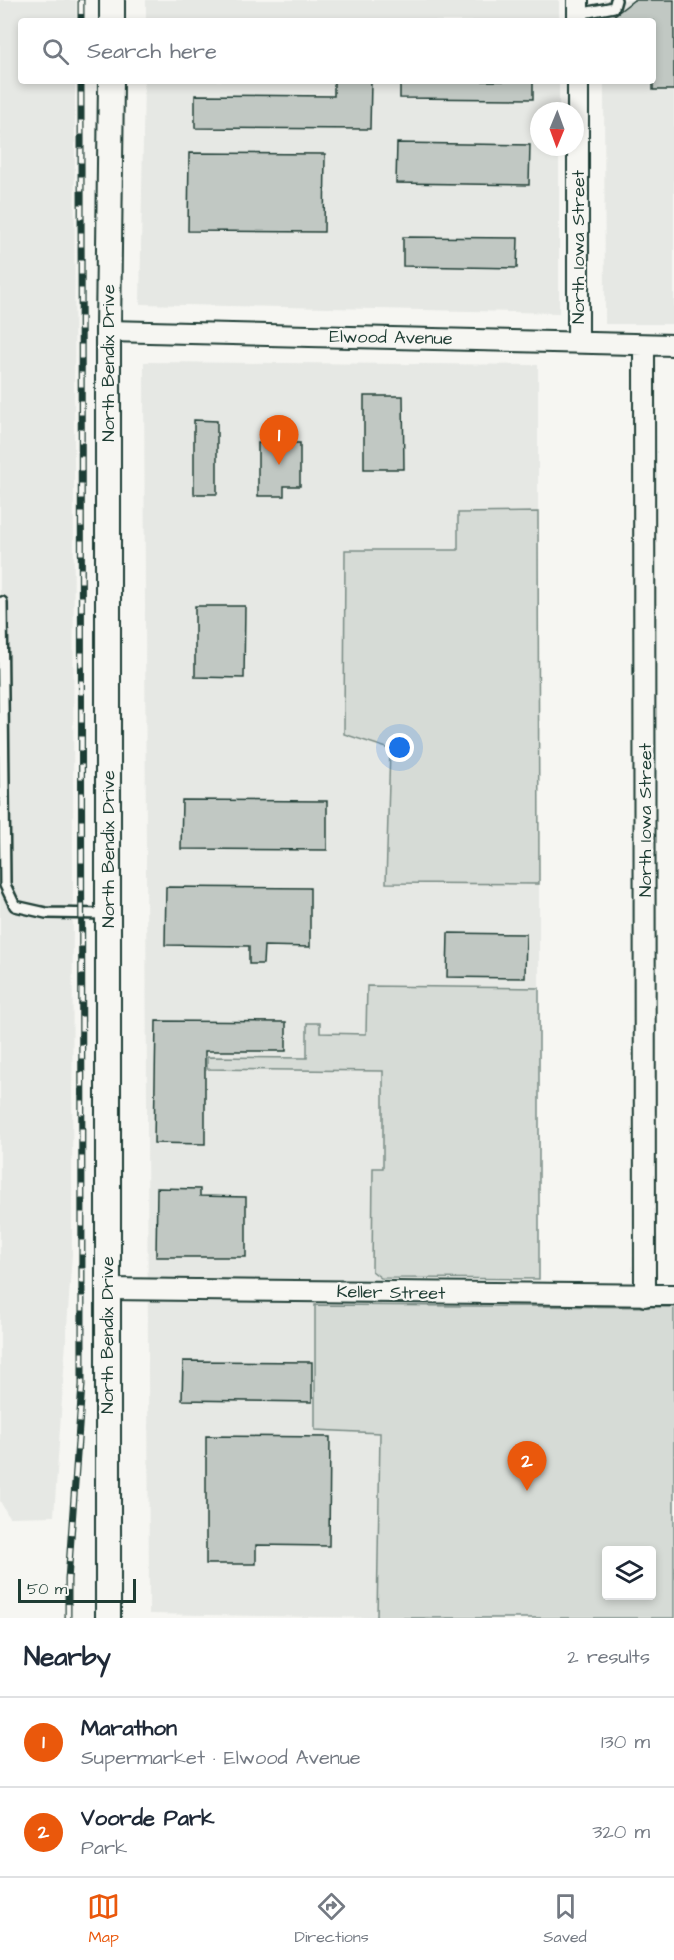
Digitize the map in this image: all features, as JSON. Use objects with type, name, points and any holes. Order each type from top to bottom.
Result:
[{"type":"street","points":[[112,0],[112,18]]},
{"type":"street","name":"North Bendix Drive","points":[[108,1618],[108,331],[111,84]]},
{"type":"street","name":"North Iowa Street","points":[[578,84],[578,342]]},
{"type":"street","name":"Elwood Avenue","points":[[108,331],[674,345]]},
{"type":"street","name":"North Iowa Street","points":[[644,345],[645,1296]]},
{"type":"street","name":"Keller Street","points":[[107,1289],[674,1295]]},
{"type":"lane","points":[[578,12],[614,7],[616,0]]},
{"type":"lane","points":[[2,602],[5,885],[15,906],[46,913],[108,914]]},
{"type":"shaded area","points":[[0,0],[76,0],[76,18],[18,18],[18,84],[75,84],[72,1254],[54,1516],[9,1517],[0,1501]]},
{"type":"shaded area","points":[[146,0],[559,0],[559,18],[146,18]]},
{"type":"shaded area","points":[[603,0],[674,0],[674,324],[605,324],[604,84],[656,84],[656,18],[604,18]]},
{"type":"shaded area","points":[[144,84],[559,84],[559,102],[530,102],[530,156],[559,156],[559,313],[140,304]]},
{"type":"shaded area","points":[[144,362],[538,365],[538,512],[458,513],[458,550],[346,550],[390,749],[386,882],[539,884],[539,1279],[381,1278],[377,1618],[149,1614]]},
{"type":"shaded area","points":[[538,512],[539,884],[386,883],[390,749],[344,734],[345,550],[458,550],[458,513]]},
{"type":"shaded area","points":[[367,986],[539,988],[539,1279],[381,1278],[372,1271],[373,1168],[383,1168],[383,1071],[207,1069],[207,1057],[307,1058],[307,1023],[320,1023],[320,1033],[366,1034]]},
{"type":"shaded area","points":[[315,1305],[674,1307],[674,1618],[377,1618],[380,1433],[315,1430]]},
{"type":"building","points":[[634,0],[674,0],[674,90],[653,90],[653,84],[656,84],[656,18],[611,18]]},
{"type":"building","points":[[334,84],[371,84],[370,129],[195,128],[195,95],[334,96]]},
{"type":"building","points":[[400,84],[533,84],[533,99],[400,98]]},
{"type":"building","points":[[397,143],[530,145],[529,185],[396,183]]},
{"type":"building","points":[[189,153],[325,154],[324,232],[188,231]]},
{"type":"building","points":[[403,237],[518,238],[517,268],[403,266]]},
{"type":"building","points":[[364,396],[403,396],[404,469],[364,469]]},
{"type":"building","points":[[194,420],[217,421],[217,494],[194,494]]},
{"type":"building","points":[[258,443],[300,443],[300,486],[284,486],[284,496],[258,496]]},
{"type":"building","points":[[195,606],[245,606],[244,678],[195,677]]},
{"type":"building","points":[[182,800],[327,801],[327,850],[181,849]]},
{"type":"building","points":[[166,887],[310,888],[310,947],[264,946],[263,964],[249,964],[249,946],[165,945]]},
{"type":"building","points":[[448,933],[526,934],[525,978],[447,977]]},
{"type":"building","points":[[156,1021],[286,1022],[286,1051],[205,1051],[205,1144],[154,1143]]},
{"type":"building","points":[[157,1188],[200,1189],[200,1196],[246,1197],[246,1257],[156,1257]]},
{"type":"building","points":[[183,1361],[312,1362],[312,1402],[182,1400]]},
{"type":"building","points":[[206,1436],[330,1437],[329,1546],[256,1545],[256,1564],[206,1564]]},
{"type":"railway","points":[[81,0],[81,18]]},
{"type":"railway","points":[[68,1618],[68,1580],[82,1385],[81,84]]},
{"type":"place","name":"Marathon","points":[[279,465]]},
{"type":"place","name":"Voorde Park","points":[[527,1491]]}]
